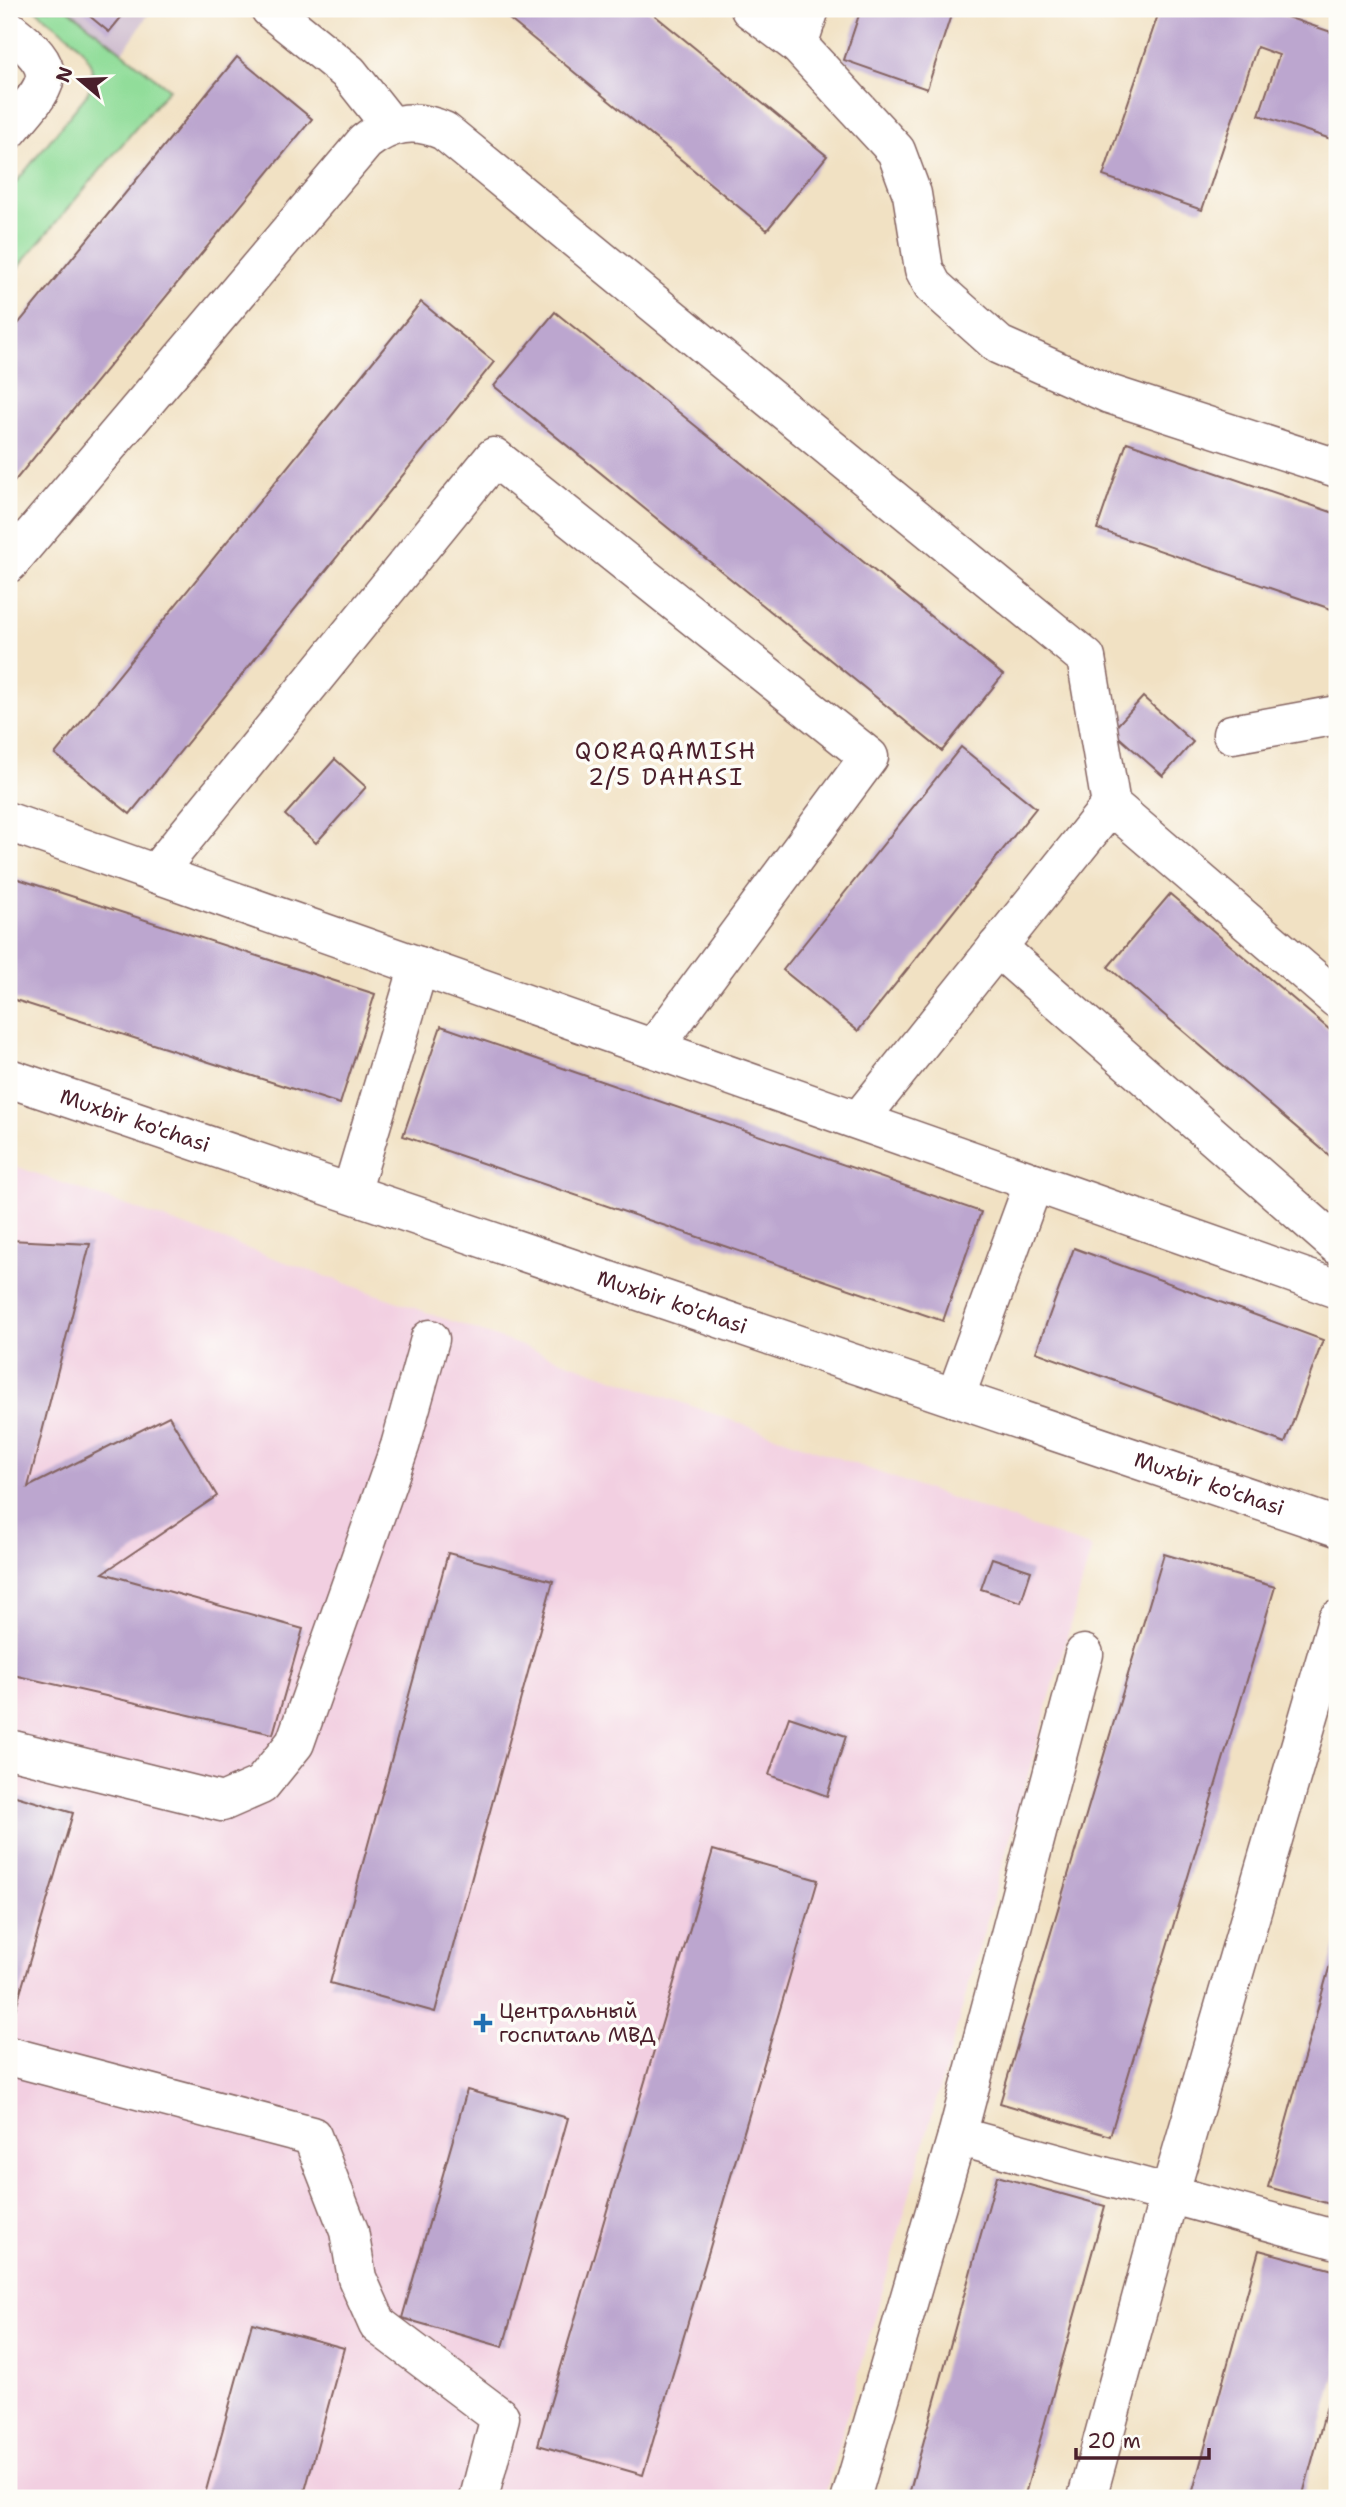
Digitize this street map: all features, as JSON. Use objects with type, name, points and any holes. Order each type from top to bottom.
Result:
[{"type":"street","points":[[270,9],[349,73],[391,126]]},
{"type":"street","points":[[750,9],[798,45],[896,151],[912,194],[924,269],[933,286],[999,345],[1109,394],[1337,468]]},
{"type":"street","points":[[798,45],[810,9]]},
{"type":"street","points":[[9,30],[39,58],[46,75],[41,92],[9,130]]},
{"type":"street","points":[[9,563],[365,142],[391,126],[422,123],[444,131],[1086,658],[1111,805],[1337,999]]},
{"type":"street","points":[[156,873],[494,457],[869,757],[654,1048]]},
{"type":"street","points":[[1232,734],[1337,715]]},
{"type":"street","points":[[859,1120],[1111,805]]},
{"type":"street","points":[[9,822],[1337,1289]]},
{"type":"street","points":[[997,947],[1337,1245]]},
{"type":"street","points":[[351,1194],[419,966]]},
{"type":"street","name":"Muxbir ko'chasi","points":[[9,1078],[1337,1527]]},
{"type":"street","points":[[955,1398],[1034,1182]]},
{"type":"street","points":[[9,1749],[222,1802],[261,1785],[295,1744],[400,1446],[430,1339]]},
{"type":"street","points":[[1087,2498],[1170,2192],[1337,1620]]},
{"type":"street","points":[[851,2498],[957,2136],[1084,1654]]},
{"type":"street","points":[[9,2056],[312,2136],[349,2231],[357,2278],[378,2325],[500,2417],[479,2498]]},
{"type":"street","points":[[957,2136],[1170,2192],[1337,2241]]},
{"type":"shaded area","points":[[68,9],[152,9],[123,52]]},
{"type":"shaded area","name":"Центральный госпиталь МВД","points":[[9,1164],[1092,1548],[824,2498],[9,2498]]},
{"type":"green space","points":[[35,9],[68,9],[169,89],[9,278],[9,191],[85,97],[91,83],[92,70],[80,47]]},
{"type":"building","points":[[81,9],[128,9],[109,32]]},
{"type":"building","points":[[497,9],[647,9],[827,156],[767,230]]},
{"type":"building","points":[[861,9],[953,9],[927,89],[844,60]]},
{"type":"building","points":[[1160,9],[1270,9],[1269,11],[1337,34],[1337,141],[1259,115],[1279,55],[1257,47],[1202,210],[1103,176]]},
{"type":"building","points":[[237,57],[312,119],[9,488],[9,335]]},
{"type":"building","points":[[421,302],[494,362],[130,814],[55,754]]},
{"type":"building","points":[[555,312],[1003,675],[942,751],[494,386]]},
{"type":"building","points":[[1127,442],[1337,514],[1337,611],[1097,529]]},
{"type":"building","points":[[1143,697],[1193,742],[1163,776],[1112,731]]},
{"type":"building","points":[[961,747],[1036,808],[858,1031],[783,970]]},
{"type":"building","points":[[335,759],[366,787],[316,843],[285,815]]},
{"type":"building","points":[[9,876],[375,994],[340,1104],[9,998]]},
{"type":"building","points":[[1170,894],[1337,1036],[1337,1162],[1108,967]]},
{"type":"building","points":[[441,1026],[981,1212],[943,1321],[403,1136]]},
{"type":"building","points":[[9,1240],[90,1244],[28,1487],[169,1416],[217,1496],[103,1573],[303,1629],[273,1734],[9,1674]]},
{"type":"building","points":[[1074,1248],[1323,1340],[1285,1443],[1036,1352]]},
{"type":"building","points":[[448,1553],[553,1581],[435,2012],[330,1983]]},
{"type":"building","points":[[1164,1554],[1275,1587],[1110,2136],[1000,2103]]},
{"type":"building","points":[[992,1558],[1031,1571],[1021,1602],[981,1589]]},
{"type":"building","points":[[789,1717],[846,1736],[827,1796],[769,1775]]},
{"type":"building","points":[[9,1794],[73,1813],[9,2031]]},
{"type":"building","points":[[713,1850],[818,1880],[643,2475],[538,2445]]},
{"type":"building","points":[[1337,1943],[1337,2206],[1268,2187]]},
{"type":"building","points":[[467,2090],[568,2118],[503,2347],[402,2318]]},
{"type":"building","points":[[997,2176],[1105,2206],[1024,2498],[908,2498]]},
{"type":"building","points":[[1259,2250],[1337,2271],[1337,2369],[1302,2498],[1191,2498]]},
{"type":"building","points":[[252,2323],[344,2348],[303,2498],[204,2498]]},
{"type":"place","name":"Центральный госпиталь МВД","points":[[483,2023]]},
{"type":"district","name":"QORAQAMISH 2/5 DAHASI","points":[[666,764]]}]
